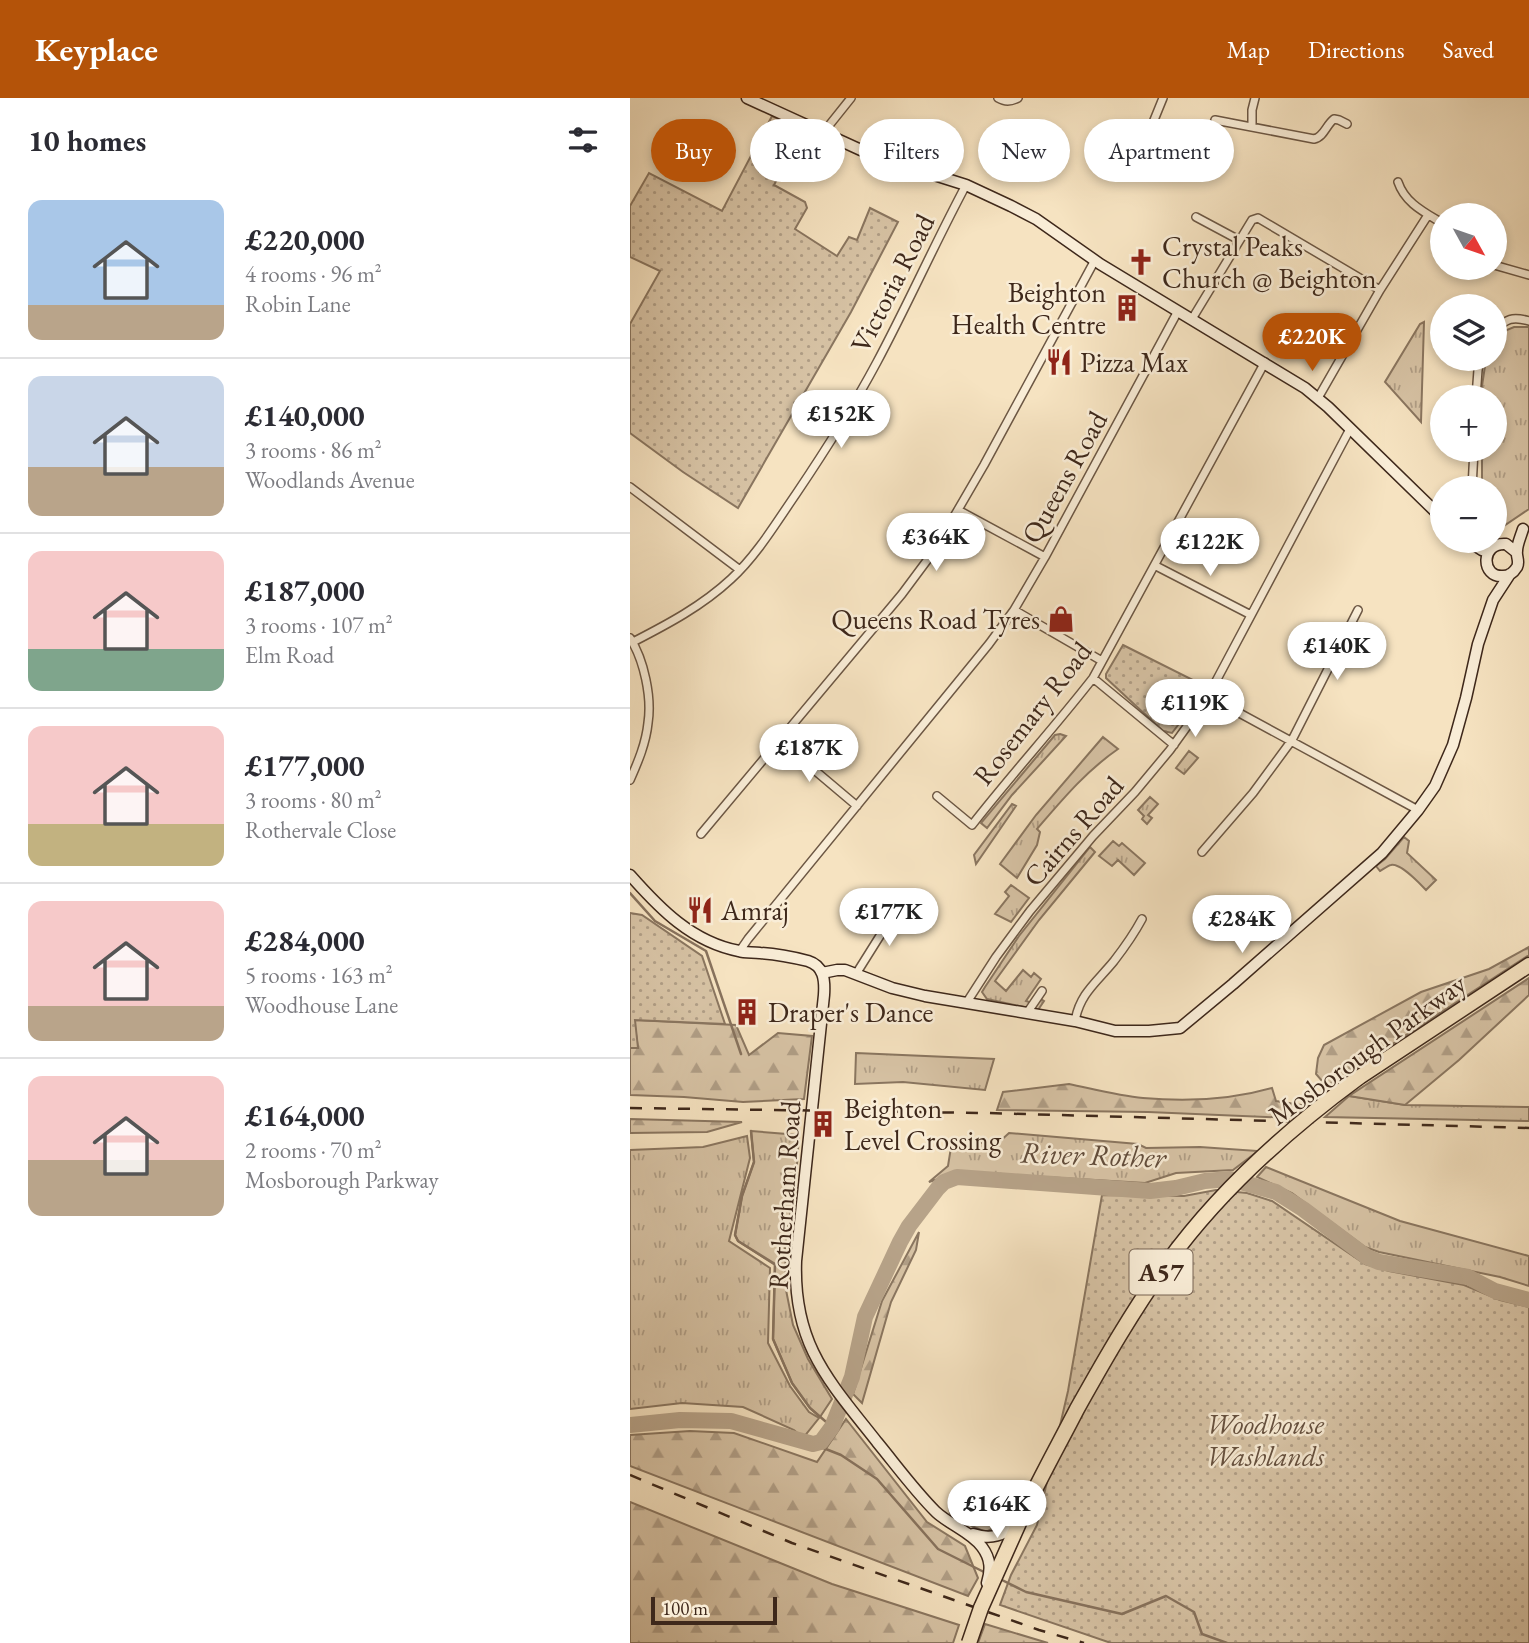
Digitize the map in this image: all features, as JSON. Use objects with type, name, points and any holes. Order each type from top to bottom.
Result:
[{"type":"highway","name":"Mosborough Parkway","points":[[969,1643],[992,1574],[1114,1342],[1167,1262],[1197,1224],[1253,1165],[1304,1120],[1358,1078],[1529,965]]},
{"type":"street","points":[[747,98],[793,119]]},
{"type":"street","points":[[834,119],[851,98]]},
{"type":"street","points":[[998,98],[1004,101],[1018,98]]},
{"type":"street","points":[[1154,119],[1163,98]]},
{"type":"street","points":[[1252,127],[1255,98]]},
{"type":"street","points":[[1234,124],[1314,139],[1323,135],[1326,127],[1334,120],[1347,124]]},
{"type":"street","points":[[845,143],[874,156],[966,186],[1036,219],[1095,260],[1305,388],[1430,505]]},
{"type":"street","points":[[1318,398],[1380,290],[1428,215],[1405,198],[1398,183]]},
{"type":"street","name":"Victoria Road","points":[[631,640],[688,612],[722,587],[757,550],[815,466],[877,363],[943,227],[966,186]]},
{"type":"street","points":[[1196,217],[1239,240]]},
{"type":"street","points":[[1192,319],[1252,220],[1258,218],[1380,290]]},
{"type":"street","points":[[701,834],[902,594],[934,551],[1095,260]]},
{"type":"street","points":[[1507,269],[1529,275]]},
{"type":"street","name":"Queens Road","points":[[739,952],[1014,610],[1178,311]]},
{"type":"street","points":[[1507,320],[1519,318],[1529,321]]},
{"type":"street","name":"Rosemary Road","points":[[937,796],[972,825],[1093,678],[1265,362]]},
{"type":"street","name":"Cairns Road","points":[[967,1002],[1030,911],[1093,835],[1135,792],[1174,745],[1208,696],[1350,429]]},
{"type":"street","points":[[630,488],[740,570]]},
{"type":"street","points":[[958,510],[1045,557]]},
{"type":"street","points":[[1507,540],[1526,527]]},
{"type":"street","points":[[630,875],[676,922],[705,939],[739,952],[763,953],[808,961],[817,965],[822,973],[840,970],[925,996],[1075,1021],[1115,1031],[1180,1028],[1382,853],[1435,786],[1453,745],[1478,644],[1496,594],[1516,569],[1516,552],[1526,527]]},
{"type":"street","points":[[1507,545],[1516,552]]},
{"type":"street","points":[[1488,553],[1486,562],[1495,575],[1510,574]]},
{"type":"street","points":[[1156,566],[1251,615]]},
{"type":"street","points":[[1495,575],[1496,594]]},
{"type":"street","points":[[1014,610],[1102,662]]},
{"type":"street","points":[[1202,852],[1253,793],[1292,740],[1358,610]]},
{"type":"street","points":[[630,780],[644,743],[649,720],[643,669],[631,640]]},
{"type":"street","points":[[1093,678],[1174,745]]},
{"type":"street","points":[[1208,696],[1418,810]]},
{"type":"street","points":[[779,741],[856,806]]},
{"type":"street","points":[[877,895],[872,904],[890,919]]},
{"type":"street","points":[[856,974],[898,907]]},
{"type":"street","points":[[1075,1021],[1083,997],[1116,958],[1142,919]]},
{"type":"street","name":"Rotherham Road","points":[[822,973],[824,995],[796,1261],[799,1309],[806,1334],[820,1368],[847,1405],[922,1498],[984,1549],[992,1574]]},
{"type":"street","points":[[1027,1013],[1042,991]]},
{"type":"street","points":[[963,1531],[985,1538],[996,1537],[1011,1528],[1023,1514]]},
{"type":"green space","points":[[750,158],[750,182],[776,182],[774,185],[805,202],[807,208],[795,229],[837,256],[849,237],[857,240],[870,208],[898,222],[851,312],[738,508],[630,433],[630,324],[660,271],[630,257],[630,206],[649,173],[651,182],[666,182],[722,211]]},
{"type":"green space","points":[[1424,322],[1421,422],[1385,382],[1420,324]]},
{"type":"green space","points":[[1529,327],[1529,509],[1507,524],[1507,476],[1482,476],[1482,462],[1507,462],[1507,385],[1482,385],[1484,371],[1507,371],[1507,330]]},
{"type":"green space","points":[[1123,645],[1207,687],[1172,733],[1163,731],[1106,678]]},
{"type":"green space","points":[[1055,735],[1066,736],[1012,795],[987,828],[981,823]]},
{"type":"green space","points":[[1103,737],[1118,749],[1085,776],[1037,829],[1040,832],[1037,845],[1017,878],[1000,864],[1036,815]]},
{"type":"green space","points":[[1189,751],[1198,758],[1184,774],[1176,768]]},
{"type":"green space","points":[[1150,797],[1158,804],[1148,815],[1152,818],[1147,824],[1138,810]]},
{"type":"green space","points":[[1012,804],[1016,806],[976,864],[974,855]]},
{"type":"green space","points":[[1404,837],[1409,841],[1407,853],[1436,880],[1426,890],[1400,867],[1391,865],[1380,871],[1376,866]]},
{"type":"green space","points":[[1113,841],[1119,846],[1122,843],[1145,863],[1134,875],[1118,860],[1112,866],[1099,856]]},
{"type":"green space","points":[[1090,847],[1095,852],[1039,920],[995,981],[1006,991],[1023,970],[1031,977],[1034,973],[1041,979],[1026,1001],[1032,1003],[1036,996],[1044,1001],[1038,1010],[987,999],[982,992],[1019,936]]},
{"type":"green space","points":[[1011,885],[1029,898],[1011,922],[995,914],[1009,896],[1005,892]]},
{"type":"green space","points":[[630,913],[642,915],[702,956],[725,1024],[635,1020],[638,1048],[630,1048]]},
{"type":"green space","points":[[1529,947],[1529,955],[1328,1088],[1316,1074],[1318,1058],[1324,1045],[1421,992],[1489,969]]},
{"type":"green space","points":[[1529,978],[1529,995],[1459,1060],[1405,1105],[1349,1096]]},
{"type":"green space","points":[[634,1020],[736,1025],[749,1055],[778,1033],[812,1036],[804,1099],[743,1102],[630,1095],[630,1048],[638,1048]]},
{"type":"green space","points":[[856,1053],[994,1059],[985,1090],[903,1082],[855,1084]]},
{"type":"green space","points":[[1069,1084],[1125,1096],[1176,1100],[1224,1097],[1272,1088],[1276,1101],[1307,1106],[1292,1118],[997,1110],[1003,1092]]},
{"type":"green space","points":[[1349,1096],[1405,1105],[1529,1107],[1529,1121],[1325,1117]]},
{"type":"green space","points":[[630,1119],[742,1122],[707,1132],[630,1133]]},
{"type":"green space","points":[[751,1131],[799,1135],[796,1181],[785,1245],[786,1290],[793,1325],[808,1359],[832,1399],[820,1417],[792,1383],[773,1339],[775,1265],[738,1241],[735,1235],[742,1196],[754,1162]]},
{"type":"green space","points":[[1009,1133],[1138,1144],[1146,1148],[1200,1147],[1258,1151],[1233,1170],[1176,1173],[1145,1183],[960,1172],[929,1182],[948,1166],[952,1141],[997,1144]]},
{"type":"green space","points":[[747,1136],[750,1158],[729,1241],[770,1268],[768,1343],[790,1386],[809,1412],[819,1418],[803,1438],[794,1430],[743,1407],[682,1403],[630,1409],[630,1150],[703,1147]]},
{"type":"green space","points":[[1266,1167],[1400,1221],[1529,1256],[1529,1286],[1365,1247],[1292,1193],[1257,1177]]},
{"type":"green space","name":"Woodhouse Washlands","points":[[1216,1190],[1247,1193],[1272,1201],[1365,1264],[1464,1285],[1500,1300],[1529,1307],[1529,1643],[1111,1643],[1000,1605],[1011,1575],[1037,1525],[1068,1391],[1102,1195],[1184,1196]]},
{"type":"green space","points":[[919,1232],[916,1250],[891,1302],[862,1403],[853,1394],[882,1301]]},
{"type":"green space","points":[[846,1419],[927,1522],[965,1546],[978,1578],[968,1596],[630,1466],[630,1435],[690,1431],[734,1433],[817,1462]]},
{"type":"green space","points":[[1020,1489],[1005,1522],[986,1532],[960,1521],[950,1513],[949,1505],[960,1492]]},
{"type":"green space","points":[[630,1502],[832,1584],[959,1625],[953,1643],[630,1643]]},
{"type":"green space","points":[[985,1624],[1048,1643],[978,1643]]},
{"type":"waterway","points":[[630,893],[655,921],[706,951],[741,1054]]},
{"type":"waterway","points":[[751,1131],[754,1162],[742,1196],[735,1235],[738,1241],[775,1264],[773,1339],[792,1383],[810,1408],[832,1427]]},
{"type":"waterway","name":"River Rother","points":[[630,1425],[680,1420],[731,1421],[813,1444],[821,1442],[832,1427],[852,1377],[865,1317],[900,1242],[938,1188],[944,1182],[957,1177],[1150,1191],[1230,1179],[1276,1192],[1367,1257],[1379,1262],[1468,1277],[1495,1291],[1529,1300]]},
{"type":"waterway","points":[[813,1444],[841,1455],[877,1479],[938,1549],[984,1572]]},
{"type":"waterway","points":[[1000,1579],[1026,1592],[1122,1614],[1166,1596],[1194,1612],[1202,1634],[1227,1643]]},
{"type":"railway","points":[[630,1108],[986,1113],[1529,1128]]},
{"type":"railway","points":[[630,1475],[792,1543],[1039,1630],[1084,1643]]},
{"type":"place","name":"Crystal Peaks Church @ Beighton","points":[[1141,262]]},
{"type":"place","name":"Beighton Health Centre","points":[[1127,308]]},
{"type":"place","name":"Pizza Max","points":[[1059,362]]},
{"type":"place","name":"Queens Road Tyres","points":[[1061,619]]},
{"type":"place","name":"Amraj","points":[[700,910]]},
{"type":"place","name":"Draper's Dance","points":[[747,1012]]},
{"type":"place","name":"Beighton Level Crossing","points":[[823,1124]]}]
